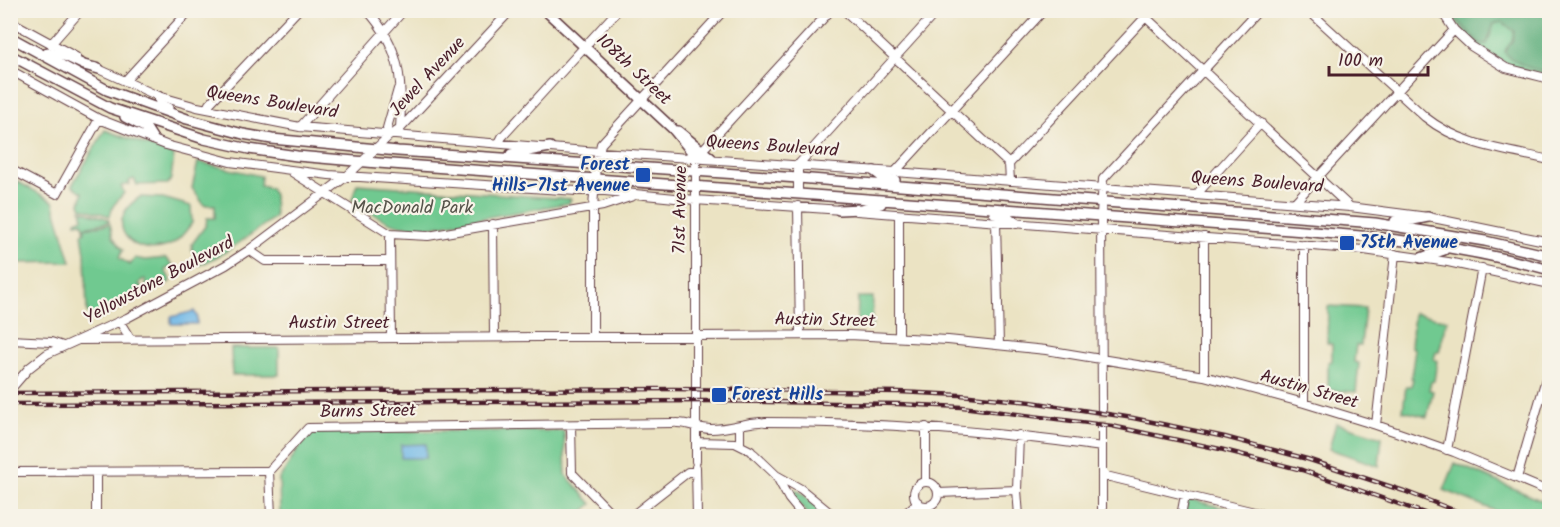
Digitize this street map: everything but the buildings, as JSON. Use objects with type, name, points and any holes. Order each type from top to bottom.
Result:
[{"type":"main road","name":"108th Street","points":[[544,10],[699,154],[711,158]]},
{"type":"main road","name":"Queens Boulevard","points":[[10,38],[107,90],[186,118],[243,134],[272,139],[1375,223],[1485,241],[1550,256]]},
{"type":"main road","points":[[28,46],[99,69]]},
{"type":"main road","points":[[10,55],[120,111],[204,139],[297,156],[1384,238],[1519,262],[1550,270]]},
{"type":"main road","points":[[158,96],[161,105],[178,111],[186,118]]},
{"type":"main road","points":[[120,111],[127,120],[146,128],[153,140]]},
{"type":"main road","points":[[491,157],[528,152],[532,148],[550,147]]},
{"type":"main road","points":[[874,171],[885,179],[917,183],[944,190]]},
{"type":"main road","points":[[839,210],[861,209],[896,201]]},
{"type":"main road","points":[[962,206],[1005,215],[1016,223]]},
{"type":"main road","points":[[1375,223],[1413,220],[1428,216]]},
{"type":"main road","points":[[1421,258],[1434,252],[1451,249]]},
{"type":"street","points":[[51,44],[81,10]]},
{"type":"street","points":[[125,81],[190,10]]},
{"type":"street","points":[[207,109],[209,104],[298,10]]},
{"type":"street","points":[[367,10],[384,32],[395,53],[401,79],[400,129]]},
{"type":"street","points":[[300,128],[404,10]]},
{"type":"street","name":"Jewel Avenue","points":[[376,148],[400,129],[511,10]]},
{"type":"street","points":[[499,143],[618,10]]},
{"type":"street","points":[[593,336],[593,208],[596,165],[603,141],[724,10]]},
{"type":"street","name":"71st Avenue","points":[[697,516],[695,186],[699,154],[831,10]]},
{"type":"street","points":[[844,10],[1009,164],[1010,181]]},
{"type":"street","points":[[798,194],[798,165],[938,10]]},
{"type":"street","points":[[895,171],[953,111],[1044,10]]},
{"type":"street","points":[[1138,10],[1350,207]]},
{"type":"street","points":[[1009,164],[1152,10]]},
{"type":"street","points":[[1102,409],[1101,215],[1103,179],[1259,10]]},
{"type":"street","points":[[1308,10],[1433,124],[1461,140],[1550,160]]},
{"type":"street","points":[[1441,10],[1454,30],[1471,46],[1506,68],[1550,79]]},
{"type":"street","name":"Queens Boulevard","points":[[10,21],[99,69],[158,96],[207,109],[300,128],[599,152],[699,154]]},
{"type":"street","points":[[1295,202],[1454,30]]},
{"type":"street","points":[[10,70],[99,119],[153,140],[230,162],[347,176],[594,191],[1304,245],[1421,258],[1482,268],[1550,284]]},
{"type":"street","points":[[389,136],[387,128],[401,79]]},
{"type":"street","points":[[10,168],[57,194],[99,119]]},
{"type":"street","points":[[1196,195],[1261,123]]},
{"type":"street","name":"Yellowstone Boulevard","points":[[10,390],[29,368],[47,354],[120,321],[226,265],[249,250],[347,176],[376,148]]},
{"type":"street","name":"Queens Boulevard","points":[[711,158],[1350,207],[1428,216],[1550,242]]},
{"type":"street","points":[[288,170],[390,234],[420,237],[593,208],[635,195]]},
{"type":"street","points":[[798,206],[800,335]]},
{"type":"street","points":[[898,337],[899,214]]},
{"type":"street","points":[[996,222],[999,345]]},
{"type":"street","points":[[493,224],[494,338]]},
{"type":"street","points":[[390,234],[391,338]]},
{"type":"street","points":[[1204,237],[1204,376]]},
{"type":"street","points":[[1304,245],[1304,403]]},
{"type":"street","points":[[249,250],[265,261],[390,261]]},
{"type":"street","points":[[1376,425],[1395,254]]},
{"type":"street","points":[[1447,450],[1482,268]]},
{"type":"street","points":[[120,321],[131,340]]},
{"type":"street","name":"Austin Street","points":[[79,340],[800,335],[898,337],[999,345],[1101,358],[1204,376],[1376,425],[1447,450],[1550,492]]},
{"type":"street","points":[[10,340],[51,342],[63,346]]},
{"type":"street","points":[[1517,478],[1550,365]]},
{"type":"street","points":[[740,444],[740,426],[762,422],[926,427],[1019,435],[1102,447]]},
{"type":"street","name":"Burns Street","points":[[269,471],[308,428],[675,423],[708,429],[740,426]]},
{"type":"street","points":[[571,425],[573,472],[614,516]]},
{"type":"street","points":[[926,427],[926,482]]},
{"type":"street","points":[[1102,428],[1102,516]]},
{"type":"street","points":[[1018,516],[1019,435]]},
{"type":"street","points":[[696,442],[740,444],[776,475],[801,489],[834,516]]},
{"type":"street","points":[[632,516],[696,466]]},
{"type":"street","points":[[10,472],[269,471],[271,516]]},
{"type":"street","points":[[96,472],[96,516]]},
{"type":"street","points":[[776,475],[801,516]]},
{"type":"street","points":[[1102,475],[1271,516]]},
{"type":"street","points":[[926,482],[934,485],[938,493],[935,502],[926,506],[918,502],[914,492],[916,486],[926,482]]},
{"type":"street","points":[[938,493],[1017,490]]},
{"type":"street","points":[[1181,516],[1185,495]]},
{"type":"street","points":[[903,516],[918,502]]},
{"type":"green space","points":[[1446,11],[1549,11],[1549,77],[1510,66],[1476,46]]},
{"type":"green space","points":[[1449,11],[1549,11],[1549,73],[1519,63],[1504,52],[1512,41],[1514,31],[1502,22],[1494,24],[1487,44],[1480,44]]},
{"type":"green space","points":[[105,130],[174,155],[171,179],[168,184],[137,185],[134,179],[129,181],[130,184],[121,186],[124,193],[113,206],[110,216],[82,208],[80,203],[83,193],[72,185]]},
{"type":"green space","points":[[198,162],[261,176],[260,186],[270,188],[274,195],[275,217],[229,249],[199,265],[192,250],[192,244],[206,225],[207,218],[215,218],[215,205],[204,205],[192,188]]},
{"type":"green space","points":[[11,178],[53,201],[71,262],[11,263]]},
{"type":"green space","name":"MacDonald Park","points":[[357,184],[571,199],[569,203],[419,228],[389,222],[352,200]]},
{"type":"green space","points":[[140,197],[163,198],[191,206],[192,223],[178,239],[168,246],[155,249],[133,243],[126,236],[122,227],[123,217],[128,207]]},
{"type":"green space","points":[[81,210],[109,219],[109,222],[84,227],[82,222],[76,223],[83,218]]},
{"type":"green space","points":[[110,224],[113,237],[123,250],[119,258],[130,265],[135,258],[145,260],[166,258],[173,265],[165,270],[171,281],[154,291],[152,287],[146,287],[146,279],[142,280],[139,284],[142,287],[139,292],[142,296],[97,320],[87,312],[82,234],[85,232],[84,228]]},
{"type":"green space","points":[[858,297],[873,297],[872,327],[857,327]]},
{"type":"green space","points":[[1328,306],[1365,308],[1361,345],[1356,345],[1354,362],[1359,363],[1356,392],[1328,390],[1328,362],[1332,361],[1332,344],[1327,343]]},
{"type":"green space","points":[[1414,313],[1447,320],[1439,352],[1436,352],[1434,359],[1437,361],[1434,381],[1431,382],[1429,390],[1433,391],[1427,417],[1403,411],[1406,386],[1411,386],[1413,379],[1411,378],[1415,349],[1411,347]]},
{"type":"green space","points":[[231,348],[279,348],[279,375],[232,375]]},
{"type":"green space","points":[[1336,423],[1382,437],[1379,466],[1329,449]]},
{"type":"green space","points":[[310,431],[564,431],[566,475],[592,504],[578,516],[280,516],[279,479]]},
{"type":"green space","points":[[1455,463],[1549,504],[1549,516],[1508,516],[1444,490]]},
{"type":"green space","points":[[794,490],[800,492],[828,516],[810,516],[791,496]]},
{"type":"green space","points":[[1189,499],[1255,516],[1184,516]]},
{"type":"water","points":[[194,311],[197,324],[171,324],[171,317]]},
{"type":"water","points":[[426,444],[426,458],[401,458],[401,445]]},
{"type":"tunnel","points":[[1102,409],[1102,428]]},
{"type":"railway","points":[[10,393],[673,389],[960,395],[1031,402],[1133,418],[1225,437],[1307,459],[1404,491],[1469,516]]},
{"type":"railway","points":[[10,404],[709,401],[962,407],[1112,426],[1220,449],[1302,470],[1433,516]]},
{"type":"place","name":"Forest Hills–71st Avenue","points":[[643,175]]},
{"type":"place","name":"75th Avenue","points":[[1347,243]]},
{"type":"place","name":"Forest Hills","points":[[719,395]]}]
